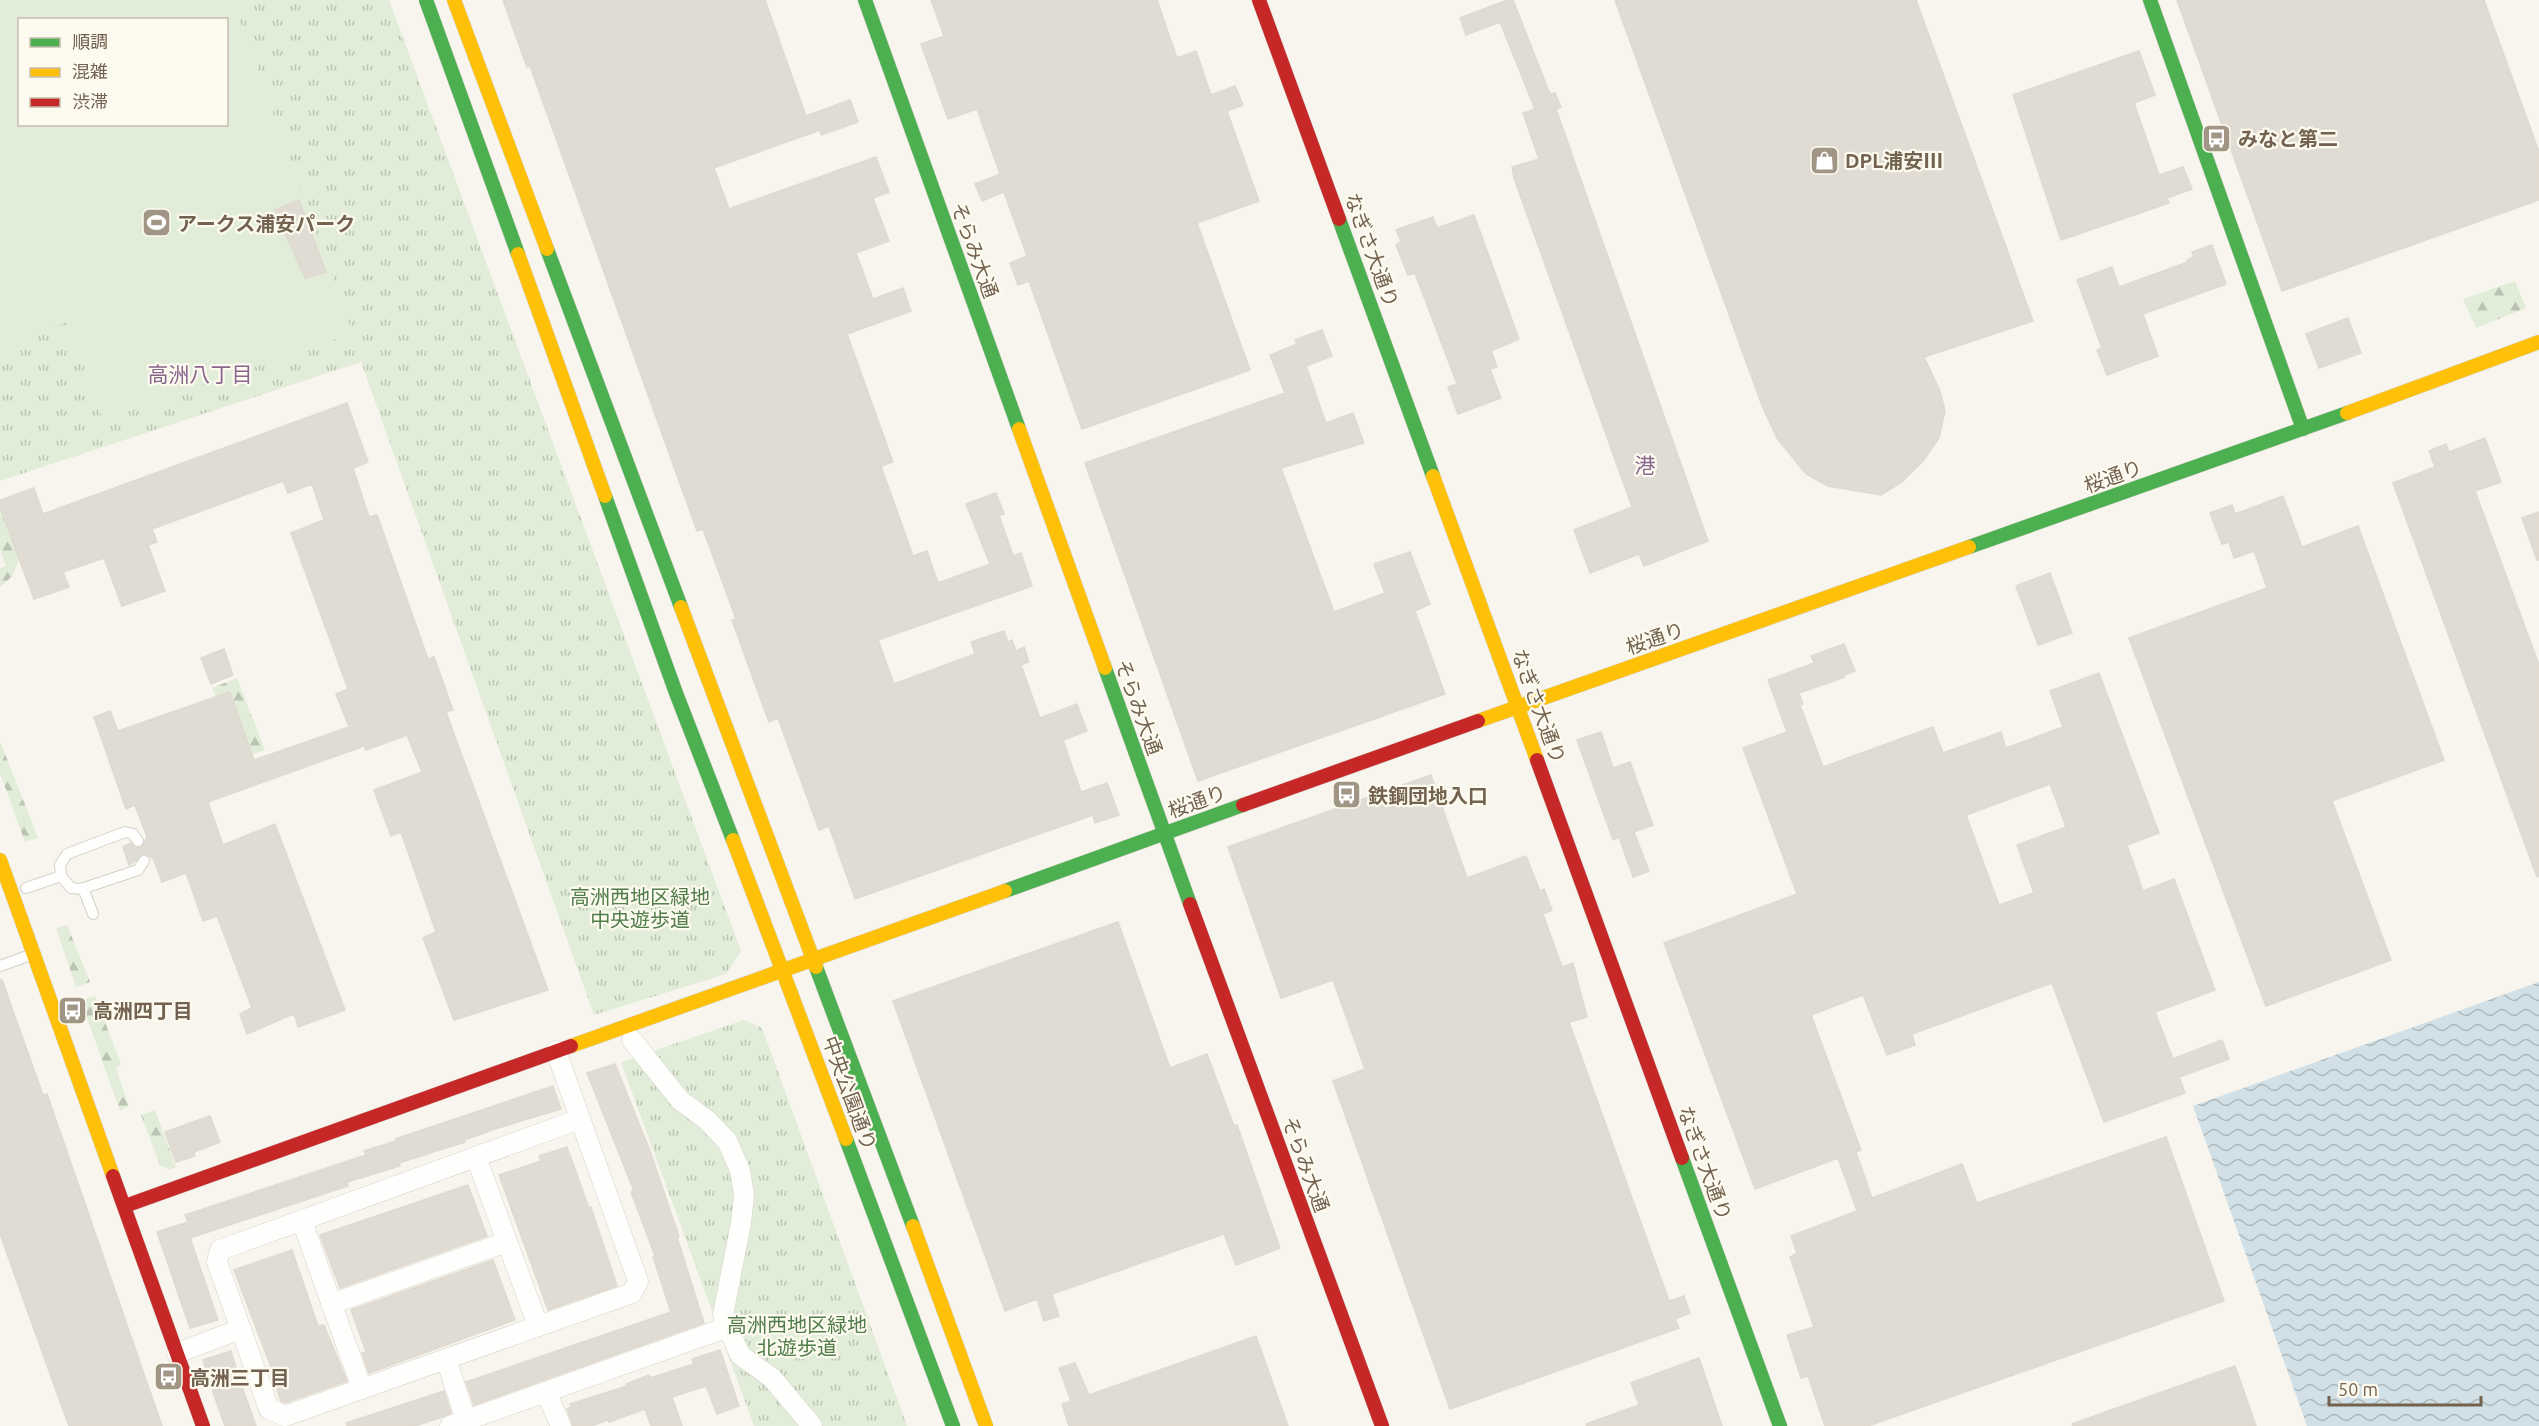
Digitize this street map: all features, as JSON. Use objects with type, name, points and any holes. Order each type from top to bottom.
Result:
[{"type":"street","name":"中央公園通り","points":[[426,0],[707,774],[784,970],[953,1426]]},
{"type":"street","name":"中央公園通り","points":[[454,0],[713,695],[793,899],[986,1426]]},
{"type":"street","name":"そらみ大通","points":[[864,0],[1164,834],[1382,1426]]},
{"type":"street","name":"なぎさ大通り","points":[[1259,0],[1780,1426]]},
{"type":"street","points":[[2150,0],[2303,429]]},
{"type":"street","name":"桜通り","points":[[125,1206],[1518,707],[2303,429],[2539,342]]},
{"type":"street","points":[[0,860],[203,1426]]},
{"type":"street","points":[[632,1040],[680,1100],[707,1120],[727,1141],[740,1170],[744,1195],[741,1223],[723,1315],[740,1355],[772,1378],[813,1426]]},
{"type":"street","points":[[556,1052],[580,1119],[638,1281],[632,1293],[285,1416],[269,1409],[218,1262],[220,1250],[580,1119]]},
{"type":"street","points":[[476,1157],[538,1326]]},
{"type":"street","points":[[302,1221],[362,1389]]},
{"type":"street","points":[[331,1304],[507,1242]]},
{"type":"street","points":[[446,1359],[458,1423],[728,1327]]},
{"type":"street","points":[[177,1353],[241,1329]]},
{"type":"street","points":[[546,1392],[561,1426]]},
{"type":"lane","points":[[138,841],[133,834],[125,832],[67,854],[60,865],[61,876],[71,888],[84,888],[138,870],[144,861]]},
{"type":"lane","points":[[26,888],[61,876]]},
{"type":"lane","points":[[84,888],[93,914]]},
{"type":"lane","points":[[0,966],[33,954]]},
{"type":"green space","name":"アークス浦安パーク","points":[[0,0],[232,0],[353,333],[103,419],[68,322],[0,345]]},
{"type":"green space","name":"高洲西地区緑地 中央遊歩道","points":[[232,0],[389,0],[741,951],[726,974],[594,1015],[361,362],[0,481],[0,345],[68,321],[103,419],[352,333]]},
{"type":"green space","points":[[2515,281],[2526,308],[2476,328],[2463,299]]},
{"type":"green space","points":[[0,507],[19,559],[13,575],[0,588],[0,568],[6,566],[0,550]]},
{"type":"green space","points":[[237,678],[265,750],[237,760],[246,736],[230,692],[216,697],[212,688]]},
{"type":"green space","points":[[0,741],[38,838],[25,842],[0,773]]},
{"type":"green space","points":[[67,925],[90,982],[76,987],[56,928]]},
{"type":"green space","points":[[95,996],[121,1064],[116,1069],[129,1106],[120,1111],[81,1001]]},
{"type":"green space","name":"高洲西地区緑地 北遊歩道","points":[[744,1020],[762,1028],[907,1426],[754,1426],[621,1062]]},
{"type":"green space","points":[[155,1110],[176,1167],[170,1170],[160,1165],[141,1115]]},
{"type":"water","points":[[2539,982],[2539,1426],[2307,1426],[2193,1106]]},
{"type":"building","points":[[503,0],[765,0],[806,116],[850,100],[858,122],[821,135],[820,130],[714,168],[729,209],[876,157],[889,192],[873,198],[889,241],[856,253],[873,299],[903,288],[911,311],[847,334],[893,462],[881,466],[913,556],[927,551],[938,583],[990,564],[966,504],[996,493],[1004,514],[999,515],[1013,556],[1021,553],[1032,586],[878,640],[894,684],[975,654],[971,642],[1004,631],[1008,642],[1012,640],[1016,651],[1024,647],[1029,662],[1021,665],[1040,718],[1077,704],[1087,731],[1063,740],[1081,792],[1107,783],[1119,815],[1095,823],[1093,815],[855,899],[829,826],[819,830],[778,718],[769,722],[732,620],[736,619],[703,529],[697,531],[530,66],[527,67]]},
{"type":"building","points":[[931,0],[1157,0],[1177,58],[1196,51],[1211,95],[1235,86],[1243,105],[1227,111],[1259,201],[1197,223],[1250,370],[1082,429],[1029,281],[1018,285],[1010,263],[1027,256],[1004,192],[982,201],[975,184],[1000,174],[977,109],[948,119],[921,44],[944,36]]},
{"type":"building","points":[[1507,0],[1513,0],[1550,94],[1555,93],[1561,107],[1556,109],[1708,541],[1644,566],[1639,554],[1590,573],[1574,530],[1632,507],[1514,178],[1512,167],[1539,159],[1523,113],[1535,109],[1500,22],[1466,35],[1460,18]]},
{"type":"building","name":"DPL浦安Ⅲ","points":[[1615,0],[1916,0],[2033,321],[1924,357],[1940,391],[1945,411],[1939,438],[1923,461],[1902,482],[1881,495],[1828,486],[1806,474],[1777,438],[1761,403]]},
{"type":"building","points":[[2177,0],[2484,0],[2539,152],[2539,200],[2282,291]]},
{"type":"building","points":[[2139,51],[2155,95],[2134,103],[2159,175],[2183,167],[2192,189],[2167,198],[2169,203],[2061,240],[2013,95]]},
{"type":"building","points":[[299,200],[326,272],[305,278],[275,210]]},
{"type":"building","points":[[1474,215],[1519,339],[1491,351],[1497,367],[1490,369],[1501,398],[1458,414],[1448,387],[1457,384],[1415,273],[1408,275],[1396,245],[1401,241],[1396,230],[1433,217],[1437,228]]},
{"type":"building","points":[[2212,245],[2226,284],[2143,314],[2158,356],[2107,375],[2097,350],[2102,348],[2077,280],[2112,267],[2119,287],[2188,262],[2187,260],[2194,257],[2192,252]]},
{"type":"building","points":[[2348,318],[2361,353],[2319,368],[2306,334]]},
{"type":"building","points":[[1322,330],[1332,356],[1306,366],[1326,423],[1353,413],[1364,443],[1281,468],[1334,612],[1385,593],[1374,564],[1410,552],[1430,604],[1415,611],[1445,694],[1198,781],[1085,463],[1285,393],[1270,355],[1297,344],[1295,340]]},
{"type":"building","points":[[347,403],[368,462],[353,468],[369,517],[377,515],[428,659],[434,657],[453,710],[446,712],[548,990],[454,1020],[423,938],[436,932],[401,832],[391,836],[374,790],[422,772],[407,735],[366,750],[364,746],[208,802],[223,845],[275,824],[345,1010],[298,1027],[295,1016],[291,1015],[247,1034],[240,1014],[252,1008],[217,916],[203,921],[186,873],[162,882],[153,858],[145,854],[129,865],[123,847],[131,843],[135,848],[142,847],[147,837],[135,805],[126,809],[94,717],[110,711],[118,731],[230,692],[254,760],[349,727],[336,694],[348,689],[291,533],[324,520],[312,484],[288,493],[283,481],[152,529],[157,542],[148,545],[165,591],[122,606],[104,558],[63,572],[69,587],[34,599],[0,507],[0,500],[34,488],[43,514]]},
{"type":"building","points":[[2485,438],[2501,482],[2475,491],[2539,665],[2539,876],[2537,877],[2393,483],[2435,467],[2429,451],[2446,444],[2449,452]]},
{"type":"building","points":[[2283,496],[2302,547],[2358,526],[2444,760],[2332,801],[2391,960],[2266,1006],[2129,638],[2267,588],[2254,551],[2234,558],[2229,542],[2222,544],[2210,513],[2232,505],[2235,514]]},
{"type":"building","points":[[2539,512],[2539,560],[2537,560],[2522,518]]},
{"type":"building","points":[[2050,573],[2072,633],[2038,645],[2016,586]]},
{"type":"building","points":[[1844,644],[1855,671],[1844,675],[1845,677],[1799,693],[1803,704],[1800,705],[1823,767],[1933,727],[1943,753],[2001,732],[2006,748],[2063,727],[2050,691],[2099,673],[2159,833],[2127,845],[2143,891],[2174,879],[2215,990],[2155,1012],[2173,1059],[2222,1040],[2229,1059],[2179,1077],[2185,1093],[2104,1122],[2052,983],[1912,1034],[1915,1045],[1887,1055],[1863,995],[1811,1015],[1861,1150],[1856,1152],[1872,1198],[1962,1164],[1977,1203],[2166,1137],[2224,1301],[1868,1426],[1825,1426],[1808,1376],[1801,1378],[1787,1335],[1814,1327],[1790,1257],[1797,1253],[1791,1236],[1857,1211],[1838,1158],[1755,1189],[1664,943],[1797,894],[1743,748],[1787,732],[1768,680],[1814,663],[1811,656]],"holes":[[[2050,784],[2066,827],[2017,845],[2034,893],[1999,905],[1966,815]]]},
{"type":"building","points":[[224,649],[233,675],[211,684],[201,658]]},
{"type":"building","points":[[1601,732],[1613,768],[1630,762],[1653,825],[1634,832],[1649,871],[1633,877],[1619,837],[1613,840],[1577,740]]},
{"type":"building","points":[[1431,775],[1467,878],[1526,856],[1540,891],[1544,889],[1552,910],[1543,914],[1562,967],[1573,963],[1587,1017],[1569,1022],[1669,1301],[1684,1296],[1690,1313],[1675,1319],[1679,1328],[1450,1409],[1333,1081],[1365,1069],[1333,980],[1281,998],[1228,847]]},
{"type":"building","points":[[1118,922],[1170,1068],[1207,1054],[1234,1126],[1237,1125],[1280,1248],[1236,1265],[1224,1234],[1052,1294],[1059,1316],[1044,1321],[1037,1299],[1005,1311],[893,1001]]},
{"type":"building","points":[[0,980],[2,980],[43,1095],[47,1094],[162,1426],[69,1426],[45,1360],[0,1234]]},
{"type":"building","points":[[615,1064],[650,1151],[679,1236],[677,1237],[704,1323],[474,1405],[466,1382],[671,1312],[653,1257],[655,1256],[631,1192],[634,1191],[587,1073]]},
{"type":"building","points":[[553,1086],[561,1109],[495,1129],[464,1140],[465,1142],[399,1163],[400,1166],[347,1182],[348,1186],[190,1238],[218,1320],[190,1328],[157,1232],[188,1222],[185,1215],[366,1155],[364,1151],[396,1141],[395,1139]]},
{"type":"building","points":[[210,1116],[220,1142],[194,1152],[195,1156],[176,1162],[165,1132]]},
{"type":"building","points":[[567,1147],[589,1208],[591,1207],[617,1286],[548,1310],[499,1175],[541,1161],[539,1156]]},
{"type":"building","points":[[468,1185],[487,1236],[340,1288],[320,1235]]},
{"type":"building","points":[[292,1250],[318,1326],[324,1325],[347,1381],[285,1403],[281,1401],[274,1381],[276,1380],[234,1270]]},
{"type":"building","points":[[493,1260],[515,1320],[369,1373],[362,1353],[366,1352],[351,1310]]},
{"type":"building","points":[[1256,1336],[1288,1426],[1069,1426],[1062,1404],[1071,1401],[1059,1368],[1075,1363],[1089,1395]]},
{"type":"building","points":[[720,1350],[739,1406],[717,1414],[706,1386],[672,1397],[682,1426],[651,1426],[645,1409],[609,1422],[608,1420],[591,1426],[573,1426],[567,1409],[571,1407],[570,1404],[627,1386],[626,1384],[649,1375],[650,1378],[694,1364],[692,1359]]},
{"type":"building","points":[[231,1351],[256,1426],[225,1426],[214,1395],[203,1360]]},
{"type":"building","points":[[1699,1358],[1722,1426],[1587,1426],[1586,1424],[1639,1405],[1631,1383]]},
{"type":"building","points":[[2235,1366],[2256,1426],[2073,1426],[2072,1424]]},
{"type":"building","points":[[444,1391],[451,1413],[442,1417],[415,1426],[347,1426],[346,1423]]},
{"type":"traffic: fast","points":[[426,0],[518,254]]},
{"type":"traffic: fast","points":[[865,0],[1019,429]]},
{"type":"traffic: fast","points":[[2150,0],[2303,429]]},
{"type":"traffic: fast","points":[[1339,219],[1433,476]]},
{"type":"traffic: fast","points":[[547,249],[681,607]]},
{"type":"traffic: fast","points":[[1969,547],[2347,413]]},
{"type":"traffic: fast","points":[[605,496],[676,693],[733,840]]},
{"type":"traffic: fast","points":[[1105,668],[1190,904]]},
{"type":"traffic: fast","points":[[1005,891],[1243,805]]},
{"type":"traffic: fast","points":[[816,967],[913,1226]]},
{"type":"traffic: fast","points":[[846,1139],[953,1426]]},
{"type":"traffic: fast","points":[[1682,1158],[1780,1426]]},
{"type":"traffic: slow","points":[[454,0],[547,249]]},
{"type":"traffic: slow","points":[[518,254],[605,496]]},
{"type":"traffic: slow","points":[[2347,413],[2539,342]]},
{"type":"traffic: slow","points":[[1019,429],[1105,668]]},
{"type":"traffic: slow","points":[[1433,476],[1537,760]]},
{"type":"traffic: slow","points":[[1478,721],[1969,547]]},
{"type":"traffic: slow","points":[[681,607],[816,967]]},
{"type":"traffic: slow","points":[[733,840],[846,1139]]},
{"type":"traffic: slow","points":[[0,860],[113,1176]]},
{"type":"traffic: slow","points":[[571,1046],[1005,891]]},
{"type":"traffic: slow","points":[[913,1226],[986,1426]]},
{"type":"traffic: jam","points":[[1259,0],[1339,219]]},
{"type":"traffic: jam","points":[[1243,805],[1478,721]]},
{"type":"traffic: jam","points":[[1537,760],[1682,1158]]},
{"type":"traffic: jam","points":[[1190,904],[1382,1426]]},
{"type":"traffic: jam","points":[[125,1206],[571,1046]]},
{"type":"traffic: jam","points":[[113,1176],[203,1426]]},
{"type":"place","name":"みなと第二","points":[[2217,138]]},
{"type":"place","name":"DPL浦安Ⅲ","points":[[1824,160]]},
{"type":"place","name":"アークス浦安パーク","points":[[156,223]]},
{"type":"place","name":"鉄鋼団地入口","points":[[1347,795]]},
{"type":"place","name":"高洲四丁目","points":[[72,1010]]},
{"type":"place","name":"高洲三丁目","points":[[169,1377]]},
{"type":"district","name":"高洲八丁目","points":[[200,374]]},
{"type":"district","name":"港","points":[[1645,465]]}]
